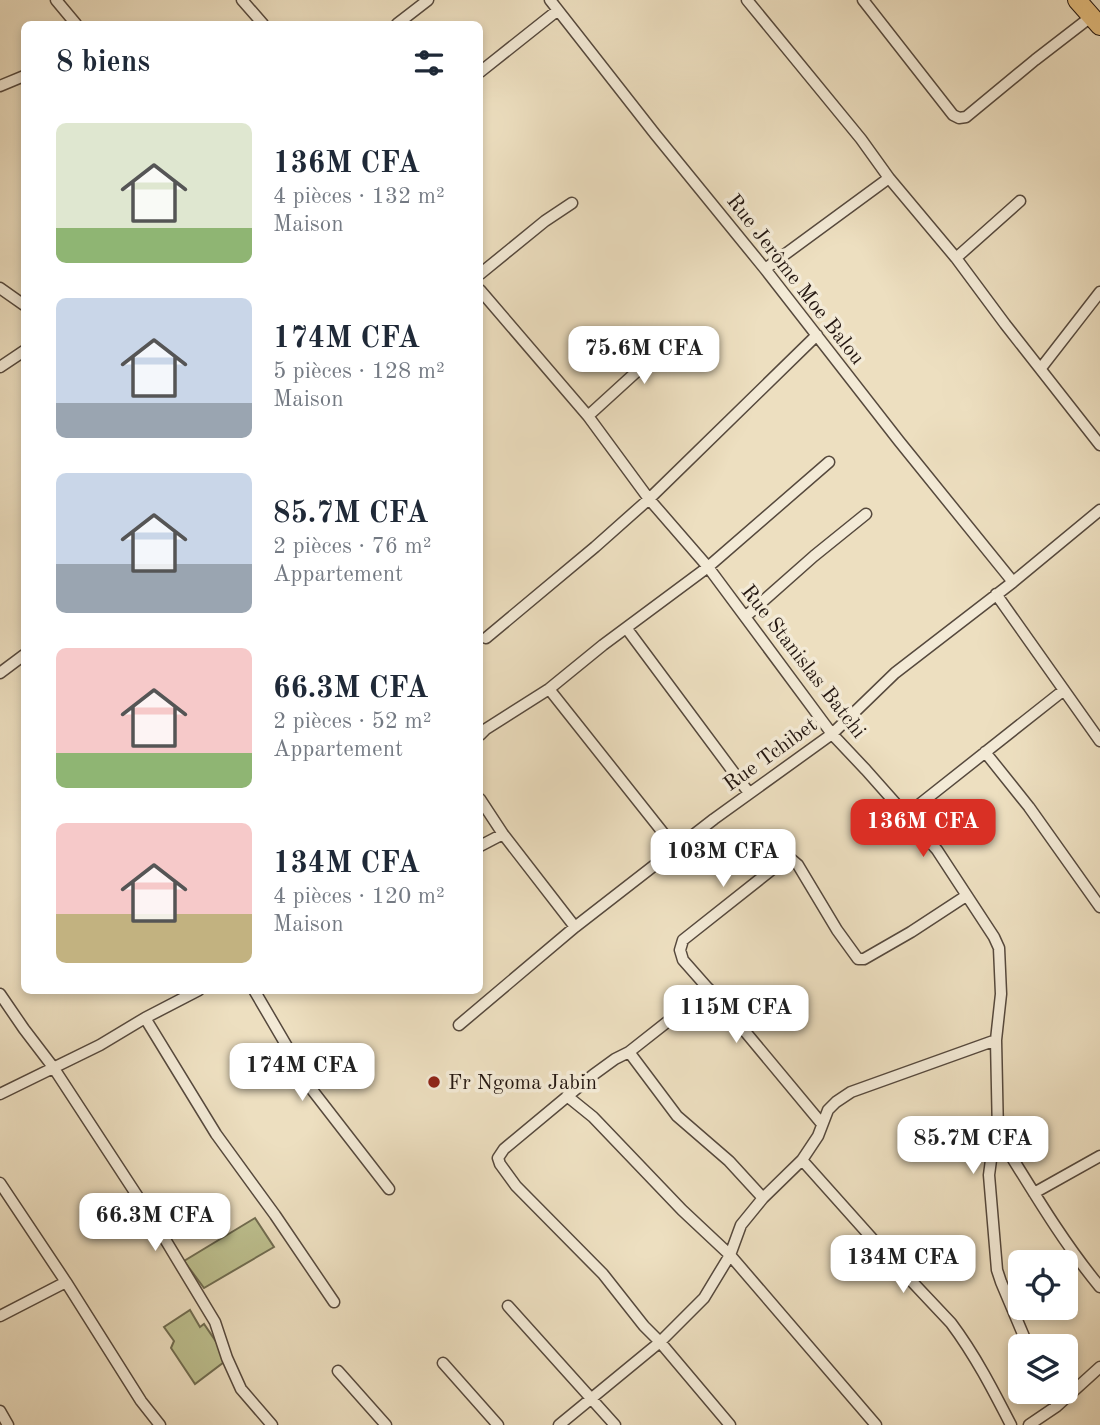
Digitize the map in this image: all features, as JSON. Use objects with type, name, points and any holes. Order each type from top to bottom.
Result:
[{"type":"highway","points":[[1077,0],[1096,21]]},
{"type":"street","points":[[57,0],[74,21]]},
{"type":"street","points":[[243,0],[260,21]]},
{"type":"street","points":[[401,21],[428,0]]},
{"type":"street","name":"Rue Jerôme Moe Balou","points":[[550,0],[1013,582]]},
{"type":"street","points":[[747,0],[956,258],[1100,444]]},
{"type":"street","points":[[863,0],[959,118],[966,117],[1035,60],[1096,21]]},
{"type":"street","points":[[483,70],[558,10]]},
{"type":"street","points":[[0,86],[21,80]]},
{"type":"street","points":[[765,269],[889,178]]},
{"type":"street","points":[[956,258],[1020,201]]},
{"type":"street","points":[[483,272],[545,221],[572,203]]},
{"type":"street","points":[[0,288],[21,303]]},
{"type":"street","points":[[1041,368],[1100,292]]},
{"type":"street","name":"Rue Stanislas Batchi","points":[[483,293],[588,415],[649,499],[708,567],[832,734],[937,850],[999,948],[1000,994],[996,1040],[998,1135],[989,1175],[996,1260],[1001,1282],[1023,1334]]},
{"type":"street","points":[[588,415],[679,333]]},
{"type":"street","points":[[486,638],[649,499],[817,335]]},
{"type":"street","points":[[0,367],[21,353]]},
{"type":"street","points":[[483,732],[549,689],[708,567],[830,462]]},
{"type":"street","points":[[745,617],[866,514]]},
{"type":"street","name":"Rue Tchibet","points":[[459,1025],[575,927],[749,793],[832,734],[894,673],[1098,515]]},
{"type":"street","points":[[996,594],[1100,741]]},
{"type":"street","points":[[627,629],[749,793]]},
{"type":"street","points":[[0,673],[21,657]]},
{"type":"street","points":[[549,689],[676,849]]},
{"type":"street","points":[[906,815],[1064,691]]},
{"type":"street","points":[[985,752],[1029,807],[1100,907]]},
{"type":"street","points":[[483,804],[503,834],[575,927]]},
{"type":"street","points":[[483,844],[503,834]]},
{"type":"street","points":[[821,1124],[683,960],[680,950],[683,940],[784,860],[791,859],[798,864],[836,930],[858,959],[864,959],[876,952],[966,896]]},
{"type":"street","points":[[709,989],[629,1052],[615,1059],[567,1096],[504,1149],[498,1161],[516,1186],[603,1274],[730,1425]]},
{"type":"street","points":[[0,1094],[100,1045],[191,994]]},
{"type":"street","points":[[256,994],[313,1091],[389,1189]]},
{"type":"street","points":[[0,996],[53,1067],[157,1226],[215,1322],[233,1374],[241,1388],[272,1425]]},
{"type":"street","points":[[145,1018],[216,1134],[334,1302]]},
{"type":"street","points":[[559,1425],[660,1342],[704,1298],[730,1255],[741,1225],[763,1198],[802,1160],[818,1136],[828,1110],[836,1102],[851,1092],[996,1040]]},
{"type":"street","points":[[629,1052],[677,1116],[729,1161],[763,1198]]},
{"type":"street","points":[[567,1096],[593,1118],[682,1210],[730,1255],[876,1425]]},
{"type":"street","points":[[998,1135],[1081,1263],[1100,1287]]},
{"type":"street","points":[[1034,1192],[1100,1156]]},
{"type":"street","points":[[802,1160],[960,1335],[1011,1425]]},
{"type":"street","points":[[0,1183],[141,1401],[160,1425]]},
{"type":"street","points":[[0,1316],[66,1282]]},
{"type":"street","points":[[508,1306],[615,1425]]},
{"type":"street","points":[[443,1363],[498,1425]]},
{"type":"street","points":[[1029,1425],[1057,1406],[1100,1367]]},
{"type":"street","points":[[338,1371],[386,1425]]},
{"type":"street","points":[[0,1411],[8,1425]]},
{"type":"green space","points":[[255,1218],[274,1247],[204,1288],[184,1261]]},
{"type":"green space","points":[[190,1310],[200,1327],[204,1324],[221,1349],[224,1362],[195,1384],[171,1348],[174,1341],[164,1327]]},
{"type":"place","name":"Fr Ngoma Jabin","points":[[434,1082]]}]
